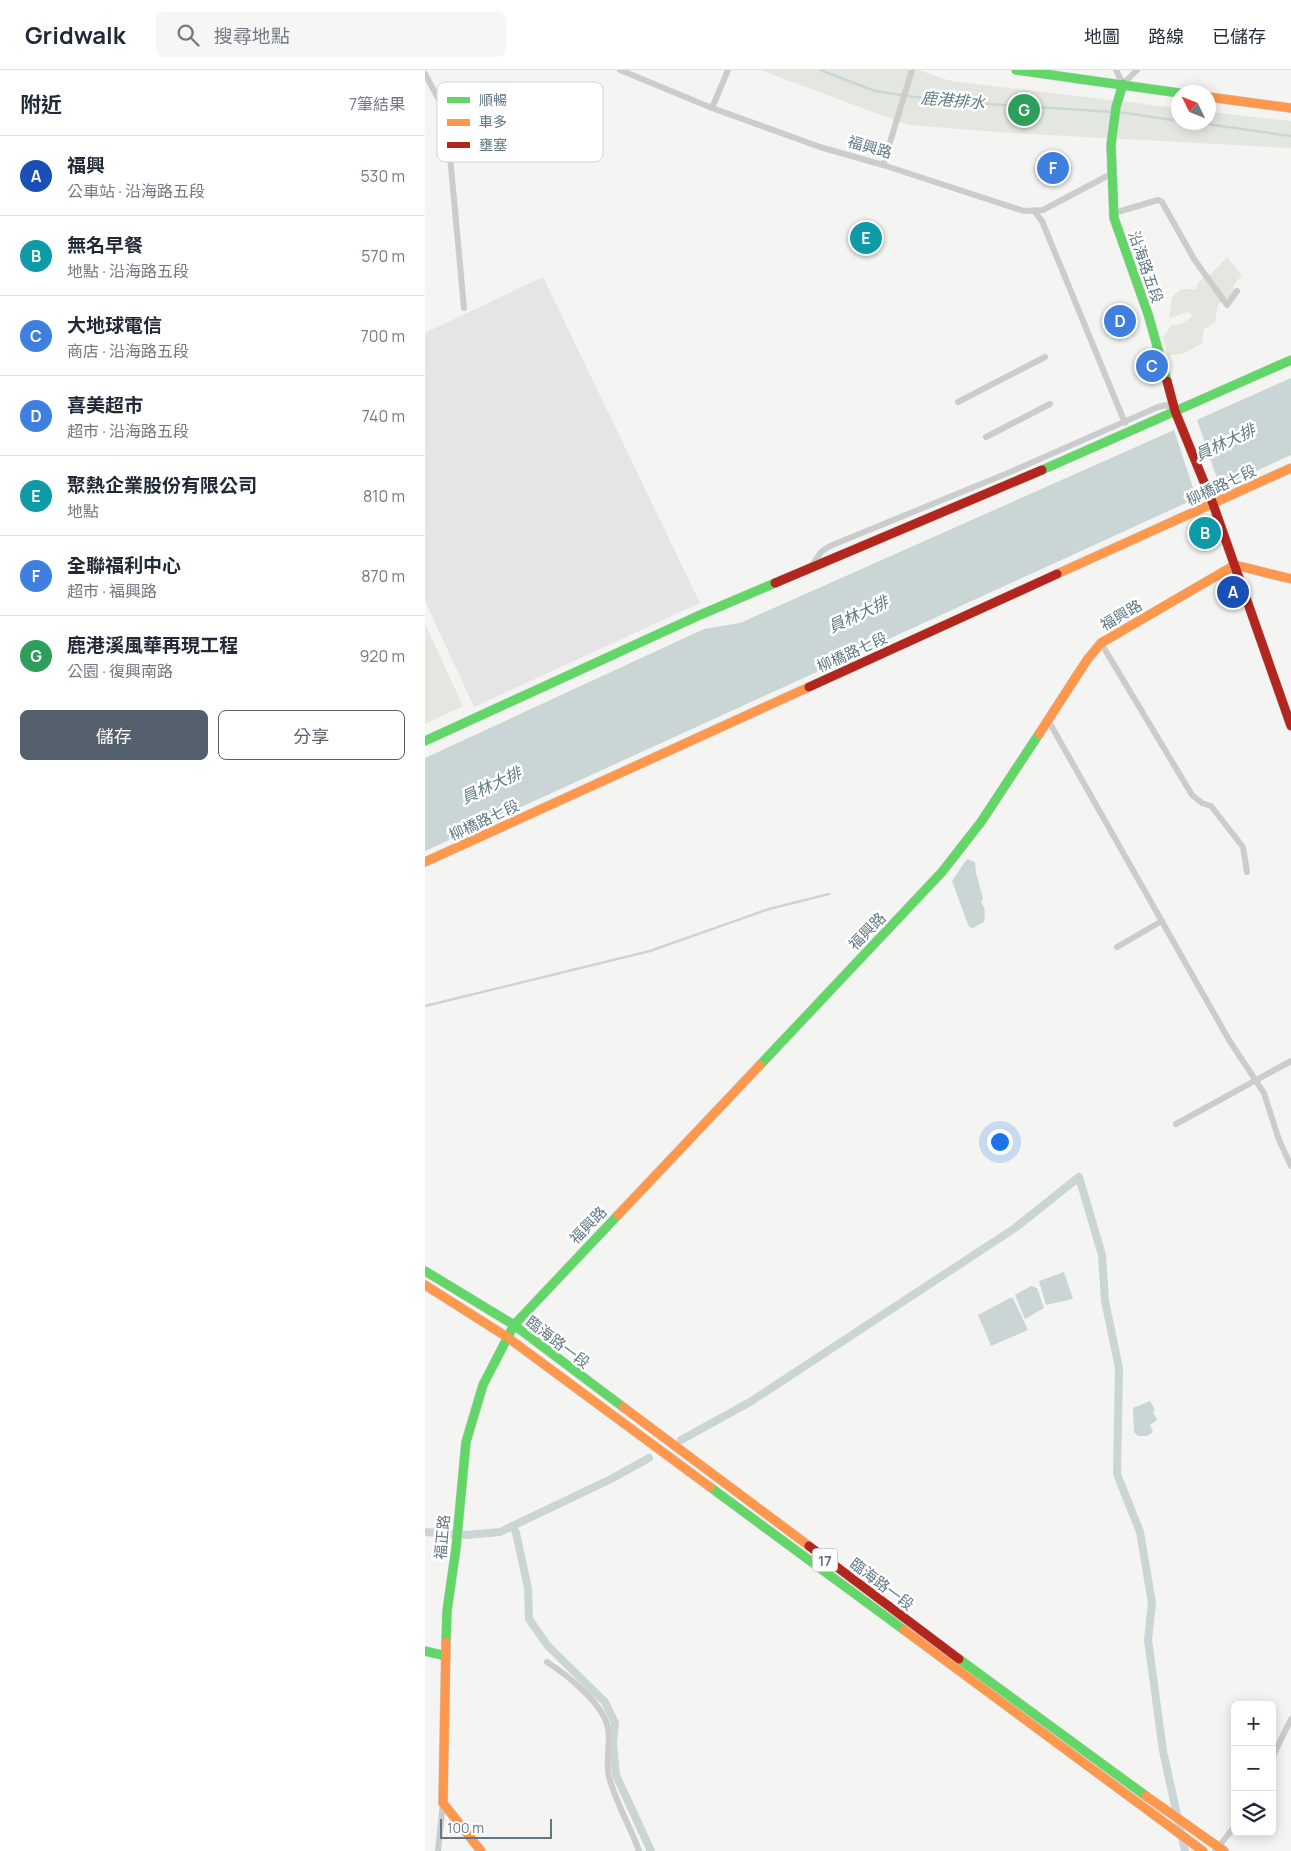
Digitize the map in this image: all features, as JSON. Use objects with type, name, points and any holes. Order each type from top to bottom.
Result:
[{"type":"main road","points":[[1016,70],[1171,92]]},
{"type":"main road","name":"沿海路五段","points":[[1123,84],[1113,130],[1111,174],[1114,213],[1147,314],[1175,411],[1213,504]]},
{"type":"main road","points":[[1216,98],[1291,108]]},
{"type":"main road","points":[[425,741],[811,567],[1291,360]]},
{"type":"main road","name":"柳橋路七段","points":[[425,862],[1291,468]]},
{"type":"main road","points":[[1213,504],[1291,726]]},
{"type":"main road","points":[[1235,565],[1291,579]]},
{"type":"main road","name":"福興路","points":[[514,1325],[942,872],[981,822],[1087,660],[1101,643],[1235,565]]},
{"type":"main road","name":"臨海路一段","points":[[425,1271],[514,1325],[1086,1754],[1219,1850]]},
{"type":"main road","name":"臨海路一段","points":[[425,1285],[507,1337],[1203,1851]]},
{"type":"main road","name":"福正路","points":[[443,1803],[447,1611],[457,1540],[466,1442],[473,1413],[483,1385],[514,1325]]},
{"type":"main road","points":[[425,1651],[446,1656]]},
{"type":"main road","points":[[443,1803],[481,1851]]},
{"type":"street","name":"福興路","points":[[620,70],[712,108],[820,147],[883,164],[1024,211],[1035,212]]},
{"type":"street","points":[[712,108],[728,70]]},
{"type":"street","points":[[883,164],[912,70]]},
{"type":"street","points":[[1116,70],[1123,84],[1137,70]]},
{"type":"street","points":[[425,74],[437,96]]},
{"type":"street","points":[[451,162],[464,308]]},
{"type":"street","points":[[1111,174],[1057,203],[1035,212],[1042,221],[1125,423]]},
{"type":"street","points":[[1114,213],[1158,200],[1163,202],[1194,259],[1227,305],[1237,290]]},
{"type":"street","points":[[958,402],[1045,357]]},
{"type":"street","points":[[986,437],[1050,404]]},
{"type":"street","points":[[811,567],[821,552],[830,546],[1009,473],[1125,423],[1158,406],[1167,405],[1175,411]]},
{"type":"street","points":[[1101,643],[1192,795],[1202,803],[1211,806],[1243,847],[1247,872]]},
{"type":"street","points":[[1048,720],[1229,1040],[1264,1093],[1279,1140],[1291,1166]]},
{"type":"street","points":[[1117,946],[1162,921]]},
{"type":"street","points":[[1175,1124],[1291,1061]]},
{"type":"street","points":[[547,1662],[570,1677],[602,1714],[608,1727],[608,1773],[613,1790],[639,1851]]},
{"type":"street","points":[[1276,1750],[1291,1719]]},
{"type":"street","name":"福正路","points":[[438,1851],[443,1803]]},
{"type":"street","points":[[1219,1850],[1231,1832]]},
{"type":"shaded area","points":[[760,70],[918,70],[951,81],[1171,107],[1171,130],[1216,130],[1216,113],[1291,121],[1291,148],[1011,133],[908,125]]},
{"type":"shaded area","points":[[1227,257],[1242,275],[1233,286],[1236,296],[1218,304],[1215,322],[1204,329],[1202,343],[1185,353],[1168,356],[1163,337],[1172,325],[1180,325],[1193,316],[1188,312],[1169,318],[1172,297],[1181,289],[1196,289],[1197,284],[1207,273],[1209,276]]},
{"type":"shaded area","points":[[543,277],[700,603],[474,707],[425,601],[425,333]]},
{"type":"shaded area","points":[[425,624],[463,706],[425,724]]},
{"type":"water","name":"員林大排","points":[[1291,378],[1291,455],[425,851],[425,758],[704,629],[740,623]]},
{"type":"water","points":[[967,859],[975,862],[983,898],[981,902],[985,912],[984,922],[973,928],[969,927],[952,881]]},
{"type":"water","points":[[1064,1272],[1073,1299],[1046,1305],[1039,1281]]},
{"type":"water","points":[[1031,1286],[1037,1288],[1044,1308],[1025,1319],[1015,1295]]},
{"type":"water","points":[[1013,1298],[1028,1330],[991,1346],[978,1315]]},
{"type":"water","points":[[1150,1401],[1155,1410],[1153,1412],[1157,1420],[1150,1425],[1153,1432],[1147,1436],[1138,1436],[1134,1432],[1133,1408]]},
{"type":"pier","points":[[1196,417],[1221,490],[1197,500],[1173,427]]},
{"type":"waterway","name":"鹿港排水","points":[[820,70],[875,91],[942,101],[1113,112]]},
{"type":"waterway","name":"鹿港排水","points":[[1118,112],[1171,120]]},
{"type":"waterway","name":"鹿港排水","points":[[1216,125],[1291,136]]},
{"type":"waterway","points":[[425,1006],[650,951],[769,909],[829,894]]},
{"type":"waterway","points":[[681,1440],[750,1402],[1015,1228],[1079,1177],[1102,1255],[1105,1301],[1119,1368],[1117,1474],[1140,1532],[1152,1603],[1148,1640],[1163,1751],[1185,1851]]},
{"type":"waterway","points":[[425,1532],[466,1535],[500,1532],[611,1479],[649,1458]]},
{"type":"waterway","points":[[512,1526],[516,1533],[528,1588],[529,1619],[548,1646],[605,1702],[615,1723],[613,1743],[616,1775],[651,1851]]},
{"type":"traffic: fast","points":[[1016,70],[1171,92]]},
{"type":"traffic: fast","points":[[1123,84],[1116,107],[1111,145],[1114,218],[1148,314],[1167,381]]},
{"type":"traffic: fast","points":[[1042,470],[1291,360]]},
{"type":"traffic: fast","points":[[425,741],[700,615],[775,583]]},
{"type":"traffic: fast","points":[[760,1065],[942,872],[981,822],[1039,734]]},
{"type":"traffic: fast","points":[[446,1642],[447,1611],[456,1548],[466,1442],[483,1385],[514,1325],[618,1215]]},
{"type":"traffic: fast","points":[[425,1271],[514,1325],[623,1407]]},
{"type":"traffic: fast","points":[[710,1487],[904,1630]]},
{"type":"traffic: fast","points":[[425,1651],[446,1656]]},
{"type":"traffic: fast","points":[[959,1659],[1146,1796]]},
{"type":"traffic: slow","points":[[1216,98],[1291,108]]},
{"type":"traffic: slow","points":[[1057,574],[1291,468]]},
{"type":"traffic: slow","points":[[1039,734],[1087,660],[1101,643],[1235,565],[1291,579]]},
{"type":"traffic: slow","points":[[425,862],[809,687]]},
{"type":"traffic: slow","points":[[618,1215],[760,1065]]},
{"type":"traffic: slow","points":[[425,1285],[507,1337],[710,1487]]},
{"type":"traffic: slow","points":[[623,1407],[809,1546]]},
{"type":"traffic: slow","points":[[904,1630],[1203,1851]]},
{"type":"traffic: slow","points":[[446,1642],[443,1803],[481,1851]]},
{"type":"traffic: slow","points":[[1146,1796],[1224,1851]]},
{"type":"traffic: jam","points":[[1167,381],[1175,411],[1213,504],[1291,726]]},
{"type":"traffic: jam","points":[[775,583],[1042,470]]},
{"type":"traffic: jam","points":[[809,687],[1057,574]]},
{"type":"traffic: jam","points":[[809,1546],[959,1659]]},
{"type":"place","name":"鹿港溪風華再現工程","points":[[1024,110]]},
{"type":"place","name":"全聯福利中心","points":[[1053,168]]},
{"type":"place","name":"聚熱企業股份有限公司","points":[[866,238]]},
{"type":"place","name":"喜美超市","points":[[1120,321]]},
{"type":"place","name":"大地球電信","points":[[1152,366]]},
{"type":"place","name":"無名早餐","points":[[1205,533]]},
{"type":"place","name":"福興","points":[[1233,592]]}]
